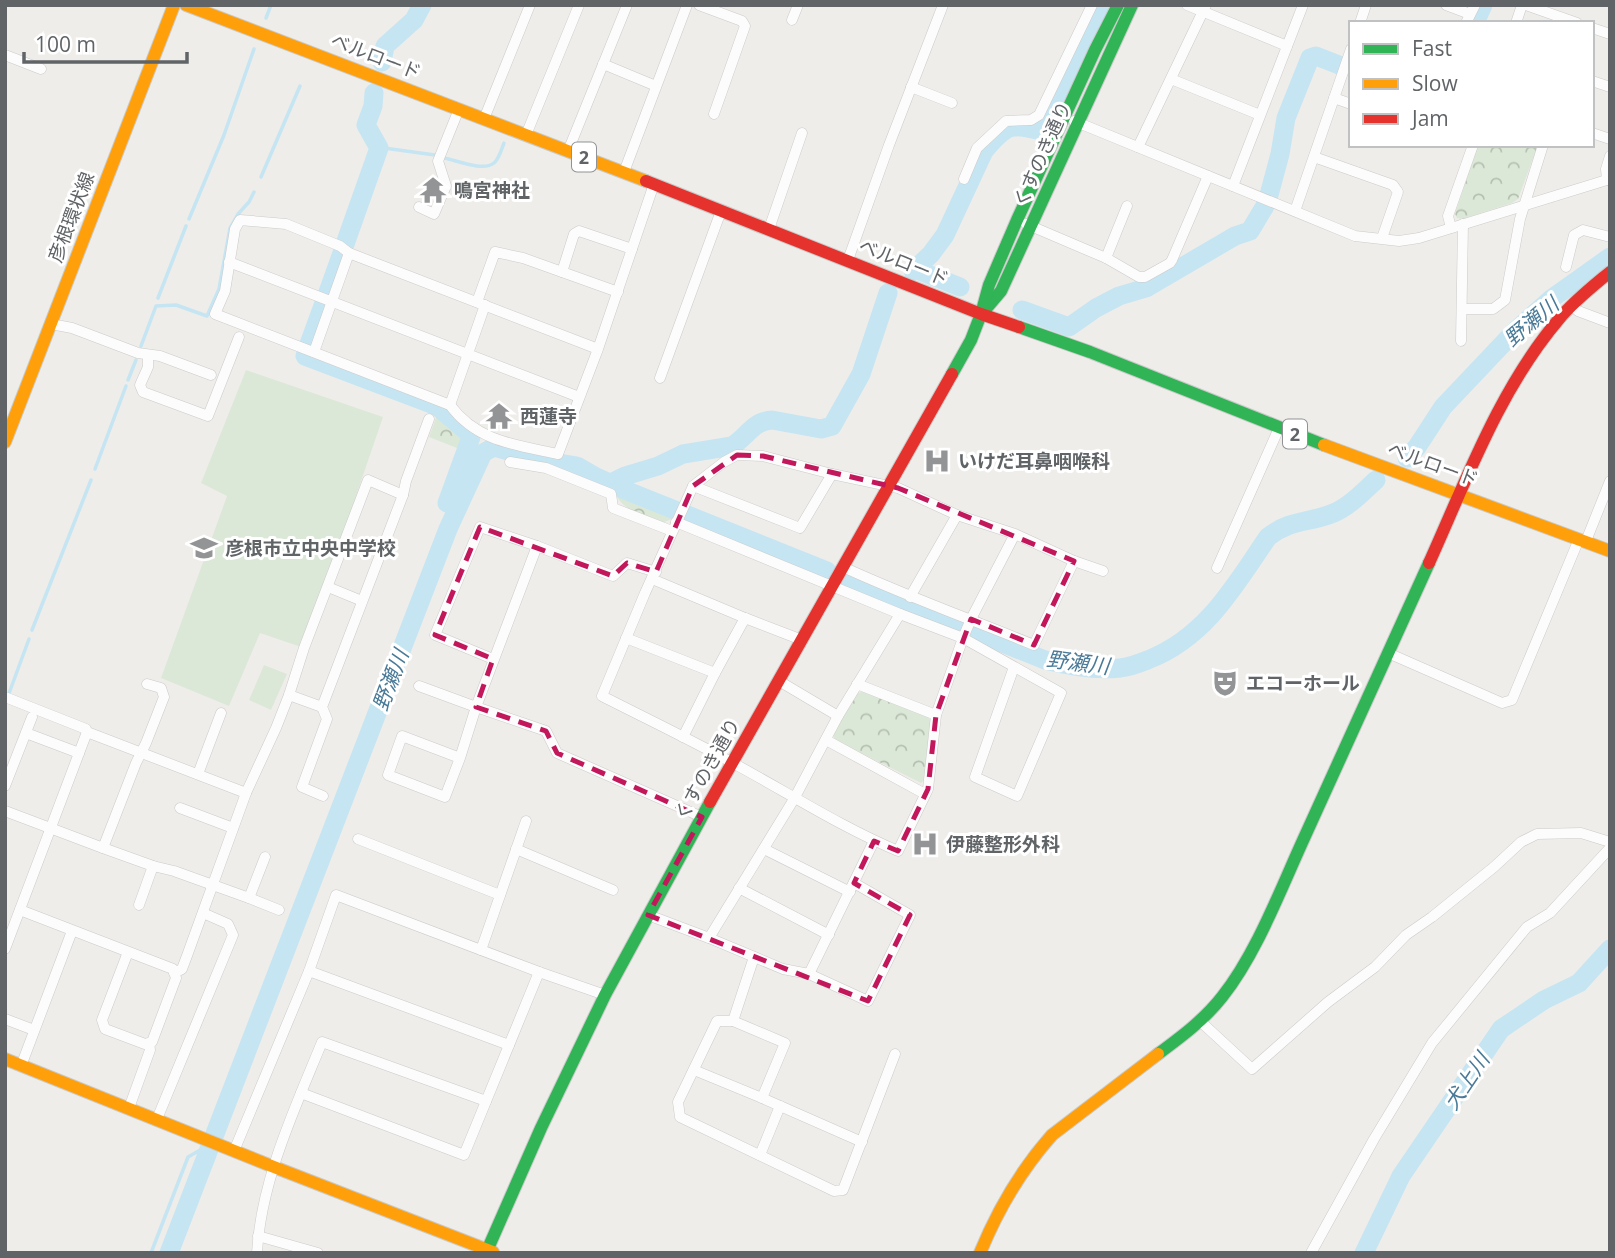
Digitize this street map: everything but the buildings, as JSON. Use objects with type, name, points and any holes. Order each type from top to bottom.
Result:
[{"type":"street","name":"彦根環状線","points":[[5,442],[174,5]]},
{"type":"street","name":"ベルロード","points":[[186,5],[624,172],[981,314],[1090,352],[1279,428],[1610,551]]},
{"type":"street","points":[[484,119],[530,5]]},
{"type":"street","points":[[526,135],[579,5]]},
{"type":"street","points":[[568,151],[627,5]]},
{"type":"street","points":[[624,172],[687,5]]},
{"type":"street","points":[[699,5],[742,21],[745,26],[714,114]]},
{"type":"street","points":[[792,20],[798,5]]},
{"type":"street","points":[[848,260],[943,5]]},
{"type":"street","points":[[964,179],[977,148],[1006,121],[1031,120],[1039,115],[1091,5]]},
{"type":"street","name":"くすのき通り","points":[[490,1252],[541,1128],[605,995],[732,762],[971,340],[989,285],[1017,220],[1094,50],[1118,5]]},
{"type":"street","name":"くすのき通り","points":[[981,314],[1002,291],[1132,5]]},
{"type":"street","points":[[1186,5],[1205,9],[1287,46]]},
{"type":"street","points":[[1233,186],[1303,5]]},
{"type":"street","points":[[1446,5],[1471,14]]},
{"type":"street","points":[[1517,21],[1524,5],[1571,21]]},
{"type":"street","points":[[1138,146],[1205,9]]},
{"type":"street","points":[[5,55],[41,69]]},
{"type":"street","points":[[1294,211],[1349,55]]},
{"type":"street","points":[[603,64],[656,86]]},
{"type":"street","points":[[1171,79],[1260,115]]},
{"type":"street","points":[[911,87],[952,103]]},
{"type":"street","points":[[1334,98],[1349,103]]},
{"type":"street","points":[[419,207],[434,214],[446,186],[438,161],[459,109]]},
{"type":"street","points":[[1064,115],[1077,123],[1355,236],[1399,241],[1419,238],[1608,179],[1606,169],[1610,156]]},
{"type":"street","points":[[769,229],[802,133]]},
{"type":"street","points":[[1451,228],[1448,216],[1471,147]]},
{"type":"street","points":[[1462,309],[1493,309],[1505,300],[1523,206],[1542,147]]},
{"type":"street","points":[[1314,157],[1393,186],[1398,192],[1382,238]]},
{"type":"street","points":[[1017,220],[1106,258],[1139,277],[1145,276],[1170,263],[1208,176]]},
{"type":"street","points":[[598,349],[349,253],[340,246],[286,224],[240,220],[234,229],[225,291],[215,314],[450,405],[482,434],[505,443],[558,454],[598,349],[653,184]]},
{"type":"street","points":[[1106,258],[1126,206]]},
{"type":"street","points":[[660,378],[721,211]]},
{"type":"street","points":[[1461,341],[1463,224]]},
{"type":"street","points":[[1566,267],[1574,235],[1583,230],[1610,237]]},
{"type":"street","points":[[562,272],[574,234],[579,231],[632,250]]},
{"type":"street","points":[[450,405],[495,252],[523,258],[618,292]]},
{"type":"street","points":[[314,352],[349,253]]},
{"type":"street","points":[[229,262],[579,397]]},
{"type":"street","points":[[980,1253],[1013,1184],[1034,1154],[1052,1135],[1180,1038],[1221,998],[1249,954],[1276,900],[1514,380],[1531,354],[1571,305],[1610,272]]},
{"type":"street","points":[[1571,305],[1578,311],[1610,323]]},
{"type":"street","points":[[51,324],[72,328],[138,353],[160,356],[211,375]]},
{"type":"street","points":[[148,355],[148,367],[140,385],[143,392],[208,416],[239,337]]},
{"type":"street","points":[[323,796],[302,787],[327,719],[322,707],[429,419]]},
{"type":"street","points":[[1217,568],[1279,428]]},
{"type":"street","points":[[1015,534],[966,628],[936,715],[928,789],[898,851],[874,841],[794,799],[732,762],[602,696],[693,486],[737,455],[763,456],[898,488],[957,515],[1015,534],[1103,571]]},
{"type":"street","points":[[510,462],[546,468],[611,494],[612,508],[677,520],[900,614],[1034,645],[1074,561]]},
{"type":"street","points":[[693,486],[800,528],[832,474]]},
{"type":"street","points":[[174,973],[182,969],[246,793],[289,695],[304,648],[368,480],[403,495]]},
{"type":"street","points":[[1388,653],[1502,703],[1512,700],[1610,481]]},
{"type":"street","points":[[910,597],[957,515]]},
{"type":"street","points":[[493,659],[435,635],[480,527],[613,576],[627,563],[745,618],[802,640]]},
{"type":"street","points":[[460,758],[402,736],[388,775],[445,797],[460,758],[493,659],[537,546]]},
{"type":"street","points":[[843,567],[910,597],[966,628],[1014,667],[1061,694],[1017,796],[975,777],[1014,667]]},
{"type":"street","points":[[328,587],[362,601]]},
{"type":"street","points":[[709,938],[794,799],[838,716],[900,614]]},
{"type":"street","points":[[683,737],[745,618]]},
{"type":"street","points":[[626,638],[715,673]]},
{"type":"street","points":[[779,681],[838,716]]},
{"type":"street","points":[[103,848],[164,697],[161,688],[147,684]]},
{"type":"street","points":[[858,684],[936,715]]},
{"type":"street","points":[[419,686],[546,731],[557,753],[702,817]]},
{"type":"street","points":[[289,695],[322,707]]},
{"type":"street","points":[[5,697],[86,729],[87,732],[246,793]]},
{"type":"street","points":[[198,774],[221,713]]},
{"type":"street","points":[[5,786],[32,716]]},
{"type":"street","points":[[5,948],[87,732]]},
{"type":"street","points":[[26,733],[79,753]]},
{"type":"street","points":[[826,740],[925,793]]},
{"type":"street","points":[[180,808],[233,828]]},
{"type":"street","points":[[5,811],[279,910]]},
{"type":"street","points":[[481,950],[526,821]]},
{"type":"street","points":[[1200,1021],[1252,1069],[1328,1002],[1375,967],[1406,935],[1494,867],[1521,842],[1537,834],[1581,833],[1610,842]]},
{"type":"street","points":[[358,839],[500,895]]},
{"type":"street","points":[[809,974],[874,841]]},
{"type":"street","points":[[1311,1253],[1374,1139],[1432,1043],[1527,927],[1550,913],[1610,848]]},
{"type":"street","points":[[516,849],[614,890]]},
{"type":"street","points":[[648,915],[783,969],[809,974],[868,1001],[909,915],[764,849]]},
{"type":"street","points":[[249,898],[265,857]]},
{"type":"street","points":[[139,905],[153,866]]},
{"type":"street","points":[[739,888],[829,935]]},
{"type":"street","points":[[229,1149],[309,971],[336,895],[605,995]]},
{"type":"street","points":[[20,910],[173,969],[176,978],[152,1042],[145,1044],[105,1029],[102,1020],[128,952]]},
{"type":"street","points":[[157,1119],[233,935],[228,924],[204,913]]},
{"type":"street","points":[[21,1066],[72,930]]},
{"type":"street","points":[[733,1021],[754,957]]},
{"type":"street","points":[[309,971],[509,1045]]},
{"type":"street","points":[[301,1093],[464,1155],[539,972]]},
{"type":"street","points":[[5,1019],[34,1030]]},
{"type":"street","points":[[762,1098],[785,1043],[733,1021],[717,1021],[678,1102],[680,1117],[834,1191],[843,1190],[895,1054]]},
{"type":"street","points":[[257,1253],[258,1236],[274,1167],[285,1132],[322,1042],[486,1101]]},
{"type":"street","points":[[129,1108],[150,1050],[149,1043]]},
{"type":"street","points":[[5,1059],[490,1252]]},
{"type":"street","points":[[694,1070],[862,1142]]},
{"type":"street","points":[[760,1156],[780,1105]]},
{"type":"street","points":[[258,1236],[318,1253]]},
{"type":"highlighted area","points":[[737,455],[763,456],[898,488],[1074,561],[1034,645],[971,619],[936,715],[928,789],[898,851],[874,841],[854,883],[910,915],[868,1001],[648,915],[702,817],[557,753],[546,731],[476,707],[493,659],[435,635],[480,527],[613,576],[627,563],[656,572],[693,486]]},
{"type":"green space","points":[[1477,147],[1537,147],[1518,199],[1462,219],[1455,214]]},
{"type":"green space","points":[[246,370],[383,417],[304,648],[260,633],[229,706],[161,678],[227,496],[201,483]]},
{"type":"green space","points":[[437,415],[463,436],[465,442],[462,450],[429,437]]},
{"type":"green space","points":[[617,492],[673,515],[672,519],[662,523],[636,513],[620,501]]},
{"type":"green space","points":[[264,665],[287,674],[271,710],[249,700]]},
{"type":"green space","points":[[863,691],[927,716],[932,722],[924,780],[921,783],[835,740],[833,734],[857,694]]},
{"type":"waterway","points":[[266,18],[271,5]]},
{"type":"waterway","points":[[382,62],[385,46],[414,20],[422,5]]},
{"type":"waterway","points":[[913,271],[931,254],[945,235],[984,151],[990,144],[1002,132],[1011,128],[1038,130],[1041,127],[1101,5]]},
{"type":"waterway","points":[[1476,21],[1483,5]]},
{"type":"waterway","points":[[189,219],[224,135],[254,49]]},
{"type":"waterway","points":[[1269,195],[1286,118],[1310,58],[1316,56],[1339,65]]},
{"type":"waterway","points":[[261,177],[300,86]]},
{"type":"waterway","points":[[345,244],[379,148],[366,125],[373,106],[374,93]]},
{"type":"waterway","points":[[444,158],[477,166],[489,165],[497,159],[504,143]]},
{"type":"waterway","points":[[377,151],[384,148],[435,155]]},
{"type":"waterway","points":[[141,346],[156,306],[176,305],[207,316],[219,289],[230,228],[254,192]]},
{"type":"waterway","points":[[1022,310],[1069,327],[1096,308],[1119,296],[1146,288],[1235,236],[1250,231],[1265,206]]},
{"type":"waterway","points":[[158,298],[186,226]]},
{"type":"waterway","points":[[327,295],[342,253]]},
{"type":"waterway","name":"野瀬川","points":[[1407,458],[1443,407],[1514,332],[1551,299],[1610,257]]},
{"type":"waterway","points":[[915,269],[960,287]]},
{"type":"waterway","points":[[611,483],[683,454],[732,446],[765,421],[821,429],[832,426],[861,374],[888,293]]},
{"type":"waterway","points":[[309,344],[324,303]]},
{"type":"waterway","points":[[307,353],[305,356],[437,406],[470,434],[447,503]]},
{"type":"waterway","points":[[128,380],[136,360]]},
{"type":"waterway","points":[[95,469],[126,386]]},
{"type":"waterway","name":"野瀬川","points":[[169,1253],[448,529],[483,453],[494,447],[535,459],[577,466],[625,490],[827,571]]},
{"type":"waterway","points":[[32,630],[91,480]]},
{"type":"waterway","name":"野瀬川","points":[[848,581],[1045,660],[1092,668],[1132,666],[1170,649],[1204,623],[1231,591],[1268,537],[1291,525],[1343,508],[1376,480]]},
{"type":"waterway","points":[[8,696],[29,639]]},
{"type":"waterway","name":"犬上川","points":[[1364,1253],[1401,1176],[1501,1029],[1544,1000],[1579,983],[1610,949]]},
{"type":"waterway","points":[[151,1253],[188,1157],[209,1145]]},
{"type":"traffic: fast","points":[[952,374],[971,340],[989,285],[1017,220],[1118,5]]},
{"type":"traffic: fast","points":[[984,311],[1001,291],[1132,5]]},
{"type":"traffic: fast","points":[[1019,327],[1090,352],[1324,445]]},
{"type":"traffic: fast","points":[[1158,1054],[1208,1013],[1235,980],[1246,961],[1429,563]]},
{"type":"traffic: fast","points":[[486,1253],[541,1128],[605,995],[710,802]]},
{"type":"traffic: slow","points":[[5,442],[174,5]]},
{"type":"traffic: slow","points":[[186,5],[646,181]]},
{"type":"traffic: slow","points":[[1324,445],[1610,551]]},
{"type":"traffic: slow","points":[[980,1253],[1011,1191],[1052,1135],[1158,1054]]},
{"type":"traffic: slow","points":[[5,1059],[493,1252]]},
{"type":"traffic: jam","points":[[646,181],[1019,327]]},
{"type":"traffic: jam","points":[[1429,563],[1486,436],[1519,375],[1565,312],[1610,272]]},
{"type":"traffic: jam","points":[[710,802],[952,374]]},
{"type":"place","name":"鳴宮神社","points":[[433,190]]},
{"type":"place","name":"西蓮寺","points":[[499,416]]},
{"type":"place","name":"いけだ耳鼻咽喉科","points":[[937,461]]},
{"type":"place","name":"彦根市立中央中学校","points":[[204,548]]},
{"type":"place","name":"エコーホール","points":[[1225,683]]},
{"type":"place","name":"伊藤整形外科","points":[[925,844]]}]
